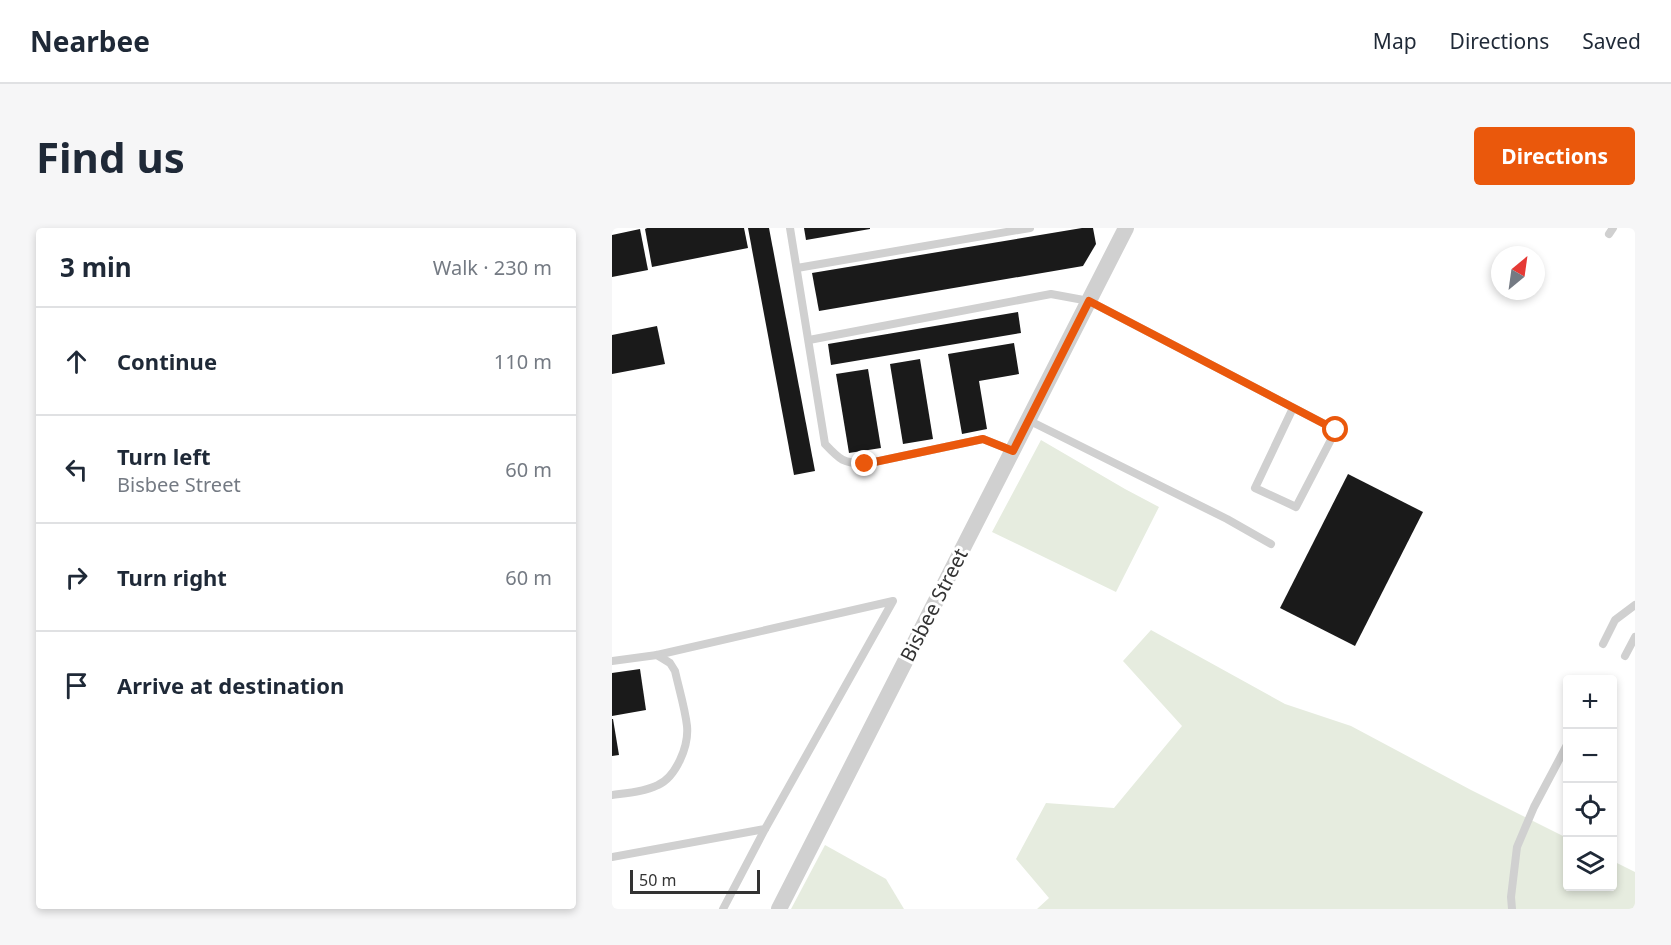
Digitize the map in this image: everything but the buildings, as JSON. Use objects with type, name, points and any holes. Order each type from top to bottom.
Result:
[{"type":"street","name":"Bisbee Street","points":[[779,909],[1126,228]]},
{"type":"lane","points":[[790,228],[825,444],[849,464],[865,464],[983,439],[1013,451]]},
{"type":"lane","points":[[797,268],[1030,228]]},
{"type":"lane","points":[[809,340],[1051,294],[1089,301],[1336,430],[1296,507],[1255,488],[1293,408]]},
{"type":"lane","points":[[1028,420],[1227,519],[1271,544]]},
{"type":"lane","points":[[612,661],[657,655],[893,601],[765,829],[723,909]]},
{"type":"lane","points":[[1603,644],[1615,620],[1635,606]]},
{"type":"lane","points":[[1626,656],[1635,637]]},
{"type":"lane","points":[[612,795],[659,785],[672,775],[682,758],[687,728],[675,671],[670,663],[657,655]]},
{"type":"lane","points":[[1512,909],[1511,897],[1517,847],[1534,807],[1563,752]]},
{"type":"lane","points":[[612,857],[765,829]]},
{"type":"shaded area","points":[[1041,440],[1159,507],[1116,592],[992,532]]},
{"type":"shaded area","points":[[1151,630],[1285,704],[1351,726],[1563,836],[1563,891],[1617,891],[1617,863],[1635,872],[1635,909],[1037,909],[1049,898],[1016,859],[1046,803],[1114,808],[1182,726],[1123,661]]},
{"type":"shaded area","points":[[825,845],[886,879],[904,909],[791,909]]},
{"type":"route","points":[[865,464],[983,439],[1013,451],[1089,301],[1336,430]]}]
